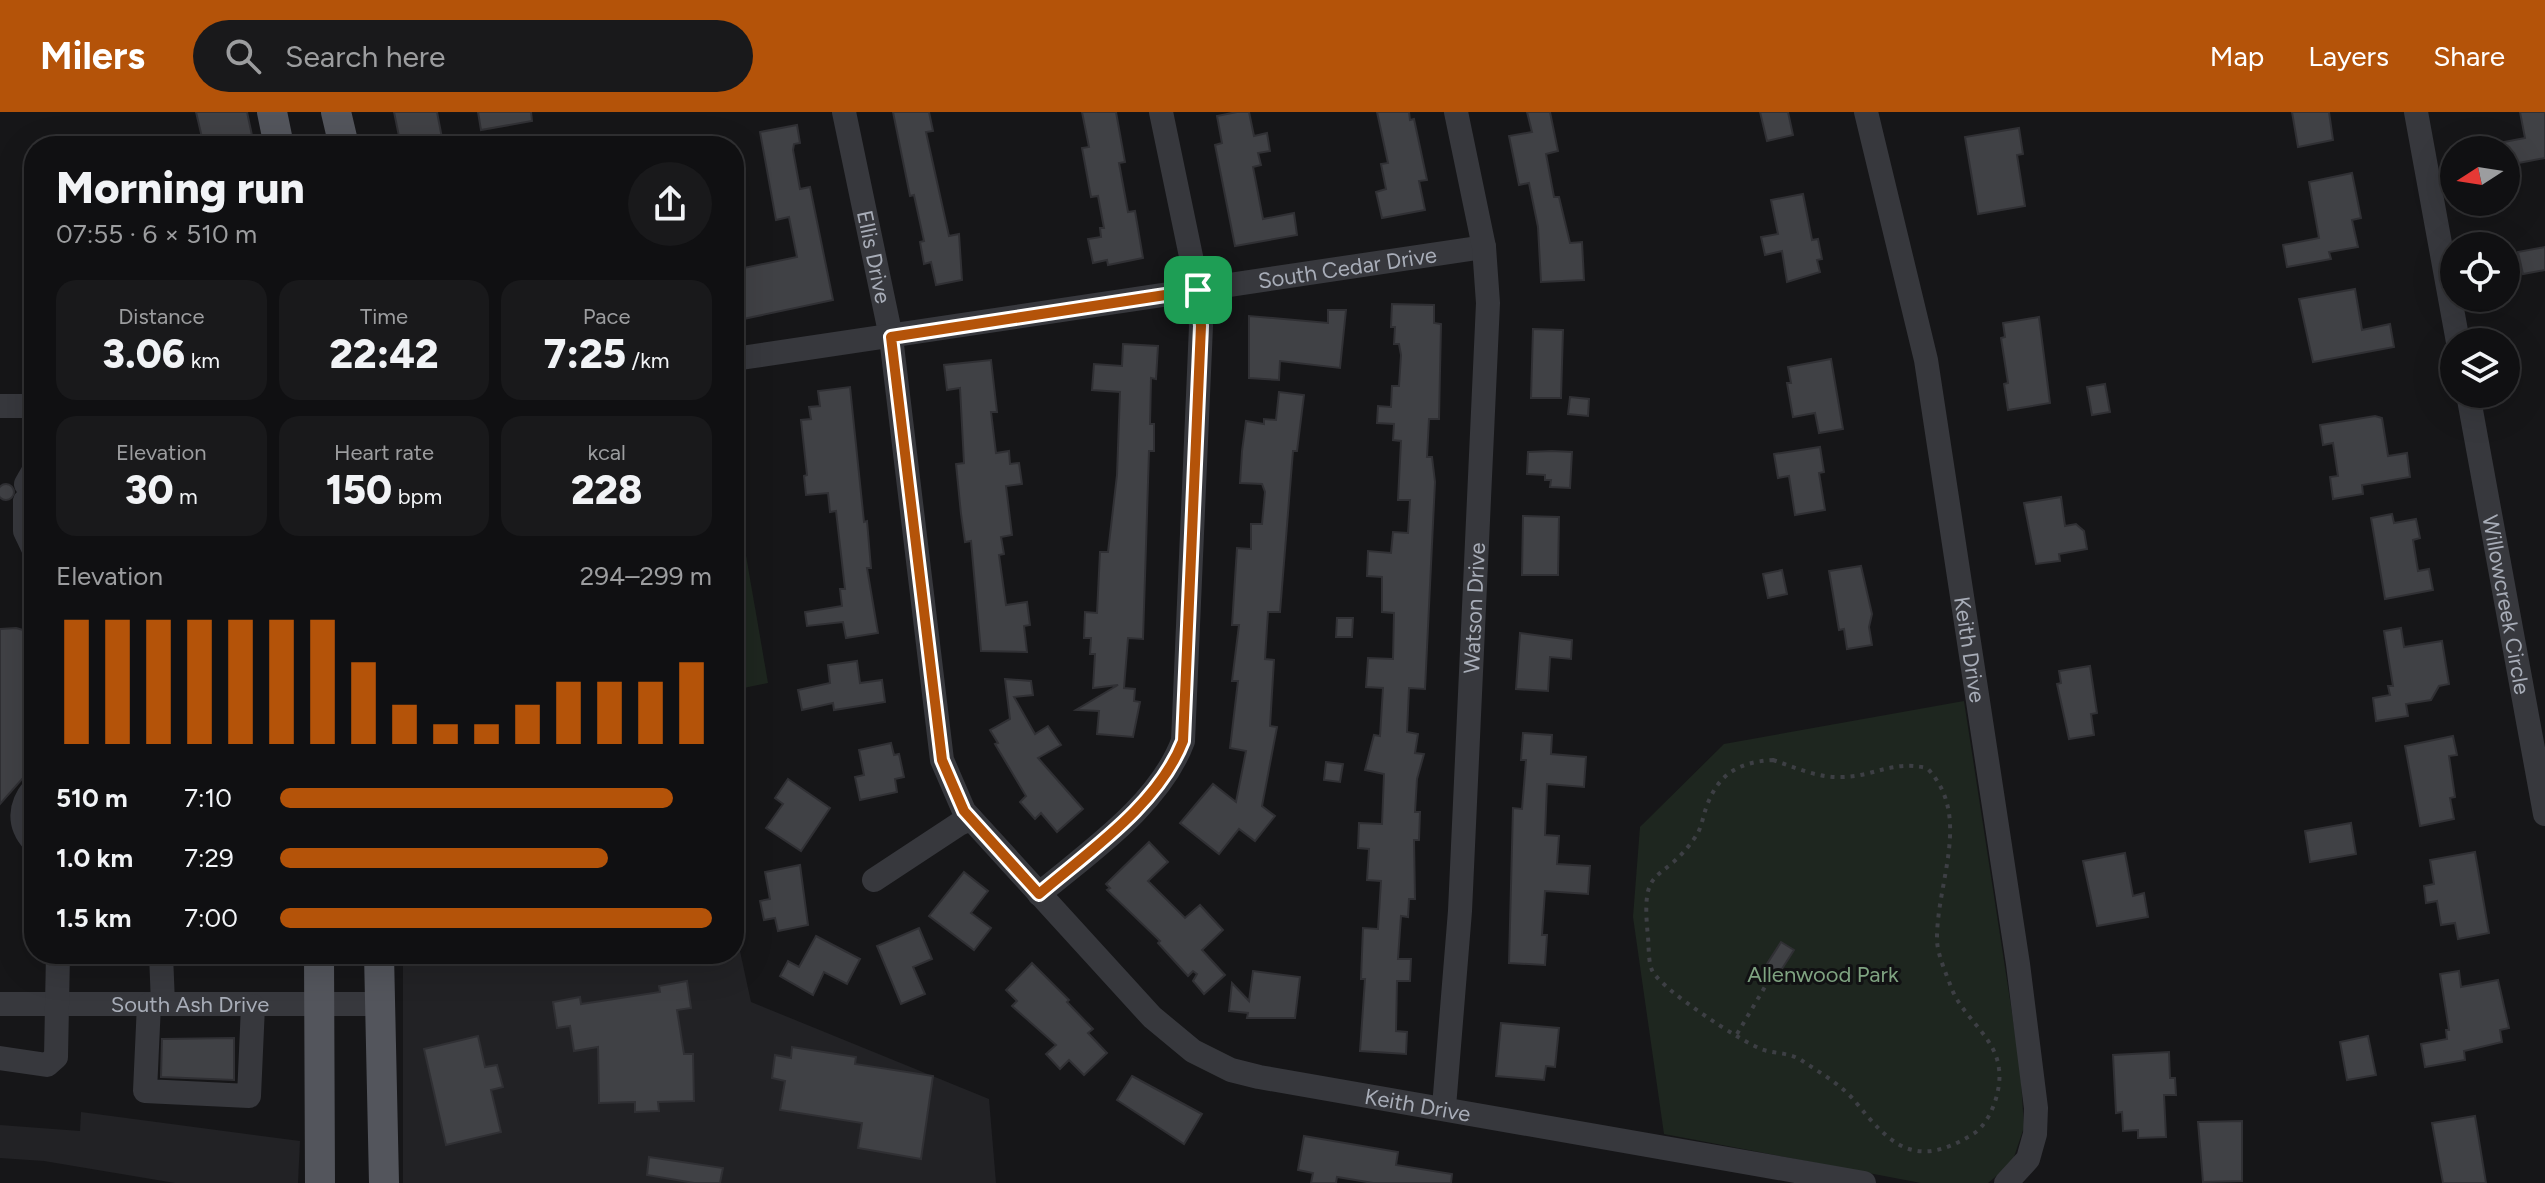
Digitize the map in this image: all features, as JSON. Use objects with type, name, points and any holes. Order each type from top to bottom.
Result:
[{"type":"main road","points":[[272,112],[277,136]]},
{"type":"main road","points":[[336,112],[342,136]]},
{"type":"main road","points":[[319,964],[320,1183]]},
{"type":"main road","points":[[379,964],[384,1183]]},
{"type":"street","name":"Ellis Drive","points":[[844,112],[891,337],[942,760],[964,811],[1039,894]]},
{"type":"street","points":[[1039,894],[1108,836],[1146,796],[1178,753],[1183,741],[1201,326],[1198,290],[1161,112]]},
{"type":"street","name":"Watson Drive","points":[[1444,1107],[1462,880],[1488,303],[1484,247],[1456,112]]},
{"type":"street","name":"Keith Drive","points":[[1866,112],[1926,360],[2018,964],[2036,1108],[2035,1134],[2028,1159],[2006,1183]]},
{"type":"street","points":[[2416,112],[2455,328]]},
{"type":"street","name":"South Cedar Drive","points":[[744,358],[1484,247]]},
{"type":"street","points":[[0,406],[24,406]]},
{"type":"street","name":"Willowcreek Circle","points":[[2471,408],[2545,814]]},
{"type":"street","points":[[24,800],[24,828]]},
{"type":"street","points":[[874,880],[971,819]]},
{"type":"street","name":"Keith Drive","points":[[1039,894],[1152,1017],[1193,1051],[1231,1070],[1864,1183]]},
{"type":"street","points":[[0,1058],[47,1065],[56,1057],[58,964]]},
{"type":"street","points":[[160,964],[145,1091],[249,1096],[253,1006]]},
{"type":"street","name":"South Ash Drive","points":[[0,1004],[380,1004]]},
{"type":"path","points":[[1773,760],[1838,777],[1904,763],[1927,768],[1947,796],[1952,819],[1937,946],[1958,1002],[1992,1046],[2000,1070],[1995,1103],[1980,1130],[1954,1146],[1916,1153],[1893,1144],[1869,1122],[1839,1086],[1799,1059],[1761,1049],[1737,1034],[1677,997],[1652,971],[1644,899],[1647,885],[1697,835],[1713,789],[1726,773],[1748,762],[1773,760]]},
{"type":"path","points":[[1737,1034],[1772,975]]},
{"type":"shaded area","points":[[403,964],[743,964],[751,1002],[989,1099],[996,1183],[403,1183]]},
{"type":"shaded area","points":[[81,1112],[300,1141],[298,1183],[175,1183],[44,1161],[0,1158],[0,1125],[80,1131]]},
{"type":"green space","points":[[744,544],[768,683],[744,688]]},
{"type":"green space","name":"Allenwood Park","points":[[1964,701],[2020,1065],[2024,1127],[2012,1163],[1988,1183],[1921,1183],[1664,1134],[1633,917],[1640,827],[1724,744]]},
{"type":"building","points":[[196,112],[247,112],[252,136],[202,136]]},
{"type":"building","points":[[394,112],[437,112],[442,136],[399,136]]},
{"type":"building","points":[[478,112],[531,112],[532,121],[481,130]]},
{"type":"building","points":[[893,112],[929,112],[933,131],[926,132],[949,236],[959,234],[962,280],[936,285],[931,262],[924,264],[920,242],[924,241],[914,195],[910,196]]},
{"type":"building","points":[[1082,112],[1116,112],[1125,162],[1119,163],[1128,212],[1135,211],[1143,258],[1108,265],[1107,260],[1093,263],[1088,239],[1101,237],[1100,228],[1104,228],[1098,196],[1091,197],[1082,148],[1089,147]]},
{"type":"building","points":[[1249,112],[1254,136],[1267,133],[1270,151],[1258,153],[1261,165],[1253,167],[1263,219],[1294,213],[1297,235],[1235,246],[1215,145],[1222,143],[1217,116]]},
{"type":"building","points":[[1377,112],[1409,112],[1410,120],[1414,119],[1427,180],[1419,181],[1425,210],[1382,218],[1376,192],[1386,189],[1381,164],[1388,163]]},
{"type":"building","points":[[1527,112],[1550,112],[1558,151],[1546,154],[1554,197],[1559,197],[1570,243],[1582,242],[1584,280],[1541,282],[1538,227],[1529,183],[1519,185],[1509,136],[1532,132]]},
{"type":"building","points":[[1760,112],[1788,112],[1793,135],[1767,141]]},
{"type":"building","points":[[2292,112],[2329,112],[2333,140],[2298,147]]},
{"type":"building","points":[[2520,112],[2545,112],[2545,158],[2520,163],[2520,139],[2525,138]]},
{"type":"building","points":[[797,125],[800,143],[794,144],[793,150],[800,189],[810,187],[833,300],[744,319],[744,268],[797,257],[789,217],[776,220],[760,132]]},
{"type":"building","points":[[2019,128],[2023,154],[2017,155],[2025,206],[1978,214],[1965,137]]},
{"type":"building","points":[[2352,173],[2361,218],[2352,220],[2358,247],[2329,252],[2331,259],[2287,267],[2283,245],[2319,238],[2309,182]]},
{"type":"building","points":[[1803,194],[1812,240],[1818,239],[1822,259],[1817,260],[1820,272],[1787,282],[1782,251],[1765,255],[1761,237],[1778,234],[1771,200]]},
{"type":"building","points":[[2545,247],[2545,270],[2523,274],[2520,252]]},
{"type":"building","points":[[2355,289],[2362,330],[2390,324],[2394,347],[2313,362],[2299,299]]},
{"type":"building","points":[[1392,304],[1434,305],[1434,323],[1441,324],[1439,419],[1429,419],[1427,457],[1432,457],[1435,482],[1425,689],[1409,688],[1407,732],[1418,734],[1415,753],[1424,754],[1417,779],[1415,812],[1420,812],[1419,840],[1414,840],[1415,899],[1409,899],[1408,917],[1401,916],[1398,959],[1411,959],[1410,981],[1397,981],[1396,1031],[1407,1032],[1406,1054],[1360,1051],[1365,979],[1361,979],[1363,928],[1378,929],[1381,881],[1367,880],[1369,849],[1358,848],[1359,823],[1382,824],[1384,774],[1365,770],[1374,735],[1380,736],[1383,688],[1366,687],[1368,658],[1393,659],[1394,613],[1382,612],[1382,577],[1367,576],[1368,551],[1391,553],[1393,532],[1408,533],[1410,500],[1398,500],[1401,441],[1393,440],[1394,424],[1377,423],[1378,406],[1391,407],[1392,386],[1399,386],[1401,355],[1399,344],[1394,344],[1395,327],[1391,327]]},
{"type":"building","points":[[1328,310],[1346,310],[1340,368],[1280,361],[1279,380],[1249,378],[1249,316],[1328,323]]},
{"type":"building","points":[[2039,317],[2050,403],[2008,410],[2004,384],[2008,383],[2001,338],[2005,337],[2003,323]]},
{"type":"building","points":[[1533,329],[1563,330],[1561,398],[1531,398]]},
{"type":"building","points":[[1123,344],[1158,346],[1156,379],[1151,378],[1150,424],[1154,424],[1154,451],[1149,451],[1143,639],[1128,638],[1124,688],[1135,689],[1134,701],[1140,702],[1133,737],[1097,734],[1099,711],[1076,710],[1118,685],[1093,688],[1095,654],[1090,654],[1091,638],[1084,638],[1085,612],[1097,613],[1100,552],[1108,552],[1117,475],[1120,392],[1092,390],[1094,364],[1122,366]]},
{"type":"building","points":[[1831,359],[1843,429],[1819,433],[1815,413],[1793,417],[1787,383],[1791,383],[1788,367]]},
{"type":"building","points":[[991,360],[997,412],[991,412],[996,453],[1009,451],[1010,464],[1019,463],[1022,484],[1006,486],[1012,535],[1001,537],[1004,554],[999,555],[1006,605],[1027,602],[1030,625],[1024,626],[1027,652],[981,651],[971,541],[965,542],[961,514],[956,464],[964,463],[960,388],[947,390],[944,365]]},
{"type":"building","points":[[2105,384],[2110,412],[2092,415],[2087,387]]},
{"type":"building","points":[[850,387],[864,522],[867,521],[871,568],[867,568],[878,633],[846,638],[843,622],[807,626],[805,612],[842,606],[840,589],[845,589],[836,511],[830,512],[828,493],[806,495],[801,420],[811,419],[809,407],[820,406],[818,391]]},
{"type":"building","points":[[1279,392],[1304,395],[1297,451],[1293,451],[1280,612],[1268,612],[1265,659],[1274,660],[1270,726],[1277,727],[1262,806],[1275,816],[1255,841],[1239,829],[1219,854],[1180,823],[1213,784],[1236,802],[1246,751],[1230,748],[1238,681],[1232,681],[1239,625],[1232,625],[1237,548],[1251,549],[1251,524],[1262,524],[1265,492],[1262,484],[1240,483],[1242,451],[1246,421],[1264,424],[1264,419],[1276,420]]},
{"type":"building","points":[[1570,397],[1589,399],[1588,416],[1568,414]]},
{"type":"building","points":[[2375,416],[2382,418],[2388,456],[2407,453],[2410,477],[2362,485],[2363,494],[2333,499],[2330,477],[2338,476],[2333,443],[2323,445],[2320,425]]},
{"type":"building","points":[[1820,447],[1824,472],[1819,473],[1825,510],[1795,515],[1789,476],[1778,478],[1774,454]]},
{"type":"building","points":[[1528,452],[1572,452],[1570,488],[1550,487],[1551,480],[1545,480],[1545,475],[1527,474]]},
{"type":"building","points":[[0,486],[12,486],[12,498],[0,498]]},
{"type":"building","points":[[2061,497],[2065,526],[2076,524],[2084,531],[2087,549],[2059,554],[2060,561],[2036,564],[2024,503]]},
{"type":"building","points":[[2392,514],[2394,523],[2416,519],[2420,538],[2413,540],[2418,571],[2429,569],[2433,590],[2385,599],[2371,518]]},
{"type":"building","points":[[1523,516],[1559,517],[1558,575],[1522,575]]},
{"type":"building","points":[[1861,566],[1872,614],[1869,627],[1872,645],[1847,649],[1844,629],[1839,630],[1829,571]]},
{"type":"building","points":[[1782,570],[1787,594],[1768,598],[1763,574]]},
{"type":"building","points":[[1337,618],[1353,618],[1352,637],[1336,637]]},
{"type":"building","points":[[2401,628],[2404,647],[2442,641],[2449,684],[2439,686],[2431,700],[2406,704],[2408,716],[2376,721],[2373,698],[2390,695],[2388,686],[2393,686],[2384,631]]},
{"type":"building","points":[[0,629],[24,630],[24,778],[0,804]]},
{"type":"building","points":[[1520,633],[1572,640],[1571,659],[1550,657],[1548,691],[1516,689]]},
{"type":"building","points":[[857,661],[860,683],[882,680],[885,702],[834,710],[833,703],[802,710],[798,690],[830,683],[828,665]]},
{"type":"building","points":[[2090,666],[2097,713],[2091,714],[2094,735],[2069,739],[2057,684],[2061,683],[2059,671]]},
{"type":"building","points":[[1005,679],[1031,681],[1033,695],[1014,697],[1035,734],[1048,726],[1061,745],[1038,758],[1083,809],[1057,832],[1041,813],[1035,819],[1020,802],[1026,796],[990,730],[1010,719]]},
{"type":"building","points":[[1523,733],[1552,735],[1551,754],[1586,757],[1584,787],[1547,784],[1545,835],[1559,836],[1557,864],[1590,866],[1588,894],[1545,891],[1542,935],[1547,935],[1545,965],[1509,963],[1513,808],[1522,809],[1526,760],[1521,760]]},
{"type":"building","points":[[2453,736],[2457,755],[2449,756],[2455,797],[2450,798],[2454,819],[2420,826],[2405,746]]},
{"type":"building","points":[[891,743],[894,755],[899,754],[904,777],[895,779],[897,792],[860,800],[855,777],[864,775],[859,750]]},
{"type":"building","points":[[1326,762],[1343,764],[1340,782],[1324,780]]},
{"type":"building","points":[[788,779],[830,808],[801,851],[766,828],[783,804],[775,798]]},
{"type":"building","points":[[2351,823],[2356,854],[2310,862],[2305,831]]},
{"type":"building","points":[[1149,842],[1168,862],[1148,881],[1185,918],[1200,905],[1223,930],[1202,950],[1225,975],[1204,994],[1193,981],[1197,974],[1193,971],[1188,976],[1158,943],[1160,941],[1107,890],[1110,888],[1106,884]]},
{"type":"building","points":[[2475,852],[2489,933],[2458,939],[2455,923],[2441,925],[2437,901],[2426,903],[2424,886],[2434,884],[2430,860]]},
{"type":"building","points":[[2125,853],[2133,896],[2144,893],[2148,917],[2097,926],[2083,861]]},
{"type":"building","points":[[800,865],[808,925],[778,931],[775,918],[764,920],[760,901],[770,899],[765,872]]},
{"type":"building","points":[[964,872],[988,891],[971,913],[991,928],[974,950],[929,916]]},
{"type":"building","points":[[919,928],[932,959],[913,967],[925,994],[901,1004],[877,946]]},
{"type":"building","points":[[816,936],[860,959],[847,984],[824,972],[813,995],[780,976],[788,961],[799,967]]},
{"type":"building","points":[[1781,942],[1794,950],[1778,975],[1765,967]]},
{"type":"building","points":[[1032,963],[1069,1000],[1067,1002],[1093,1029],[1088,1033],[1107,1053],[1084,1075],[1069,1060],[1060,1069],[1046,1054],[1056,1045],[1012,1006],[1017,1001],[1006,990]]},
{"type":"building","points":[[1253,971],[1300,977],[1295,1018],[1247,1018],[1248,1013],[1229,1011],[1232,983],[1249,1001]]},
{"type":"building","points":[[2459,971],[2461,987],[2498,980],[2509,1028],[2500,1030],[2502,1042],[2464,1051],[2465,1060],[2425,1067],[2421,1044],[2447,1039],[2446,1030],[2449,1030],[2440,974]]},
{"type":"building","points":[[687,981],[691,1008],[677,1010],[684,1054],[693,1054],[694,1101],[658,1102],[659,1111],[635,1112],[635,1102],[599,1103],[598,1047],[574,1051],[570,1026],[557,1028],[553,1002],[580,997],[581,1004],[660,992],[659,986]]},
{"type":"building","points":[[1501,1023],[1559,1028],[1555,1067],[1546,1066],[1544,1080],[1496,1076]]},
{"type":"building","points":[[478,1036],[485,1067],[497,1065],[503,1087],[491,1090],[501,1132],[446,1145],[424,1049]]},
{"type":"building","points":[[2368,1036],[2376,1075],[2347,1080],[2340,1042]]},
{"type":"building","points":[[234,1038],[234,1080],[161,1077],[162,1039]]},
{"type":"building","points":[[792,1047],[856,1057],[855,1064],[933,1076],[921,1159],[858,1148],[862,1123],[780,1110],[785,1081],[772,1078],[775,1055],[791,1058]]},
{"type":"building","points":[[2169,1052],[2170,1078],[2175,1078],[2176,1095],[2164,1095],[2166,1137],[2138,1138],[2138,1130],[2123,1131],[2122,1112],[2116,1113],[2113,1055]]},
{"type":"building","points":[[1132,1076],[1202,1114],[1184,1144],[1117,1100]]},
{"type":"building","points":[[2475,1116],[2486,1183],[2443,1183],[2432,1123]]},
{"type":"building","points":[[2242,1121],[2242,1181],[2203,1182],[2198,1122]]},
{"type":"building","points":[[1304,1136],[1398,1152],[1396,1165],[1452,1174],[1451,1183],[1373,1183],[1337,1177],[1336,1183],[1311,1183],[1313,1173],[1298,1170]]},
{"type":"building","points":[[649,1157],[723,1168],[720,1183],[694,1183],[647,1175]]},
{"type":"route","points":[[1198,290],[1201,326],[1183,741],[1178,753],[1146,796],[1108,836],[1039,894],[964,811],[942,760],[891,337],[1198,290]]}]
